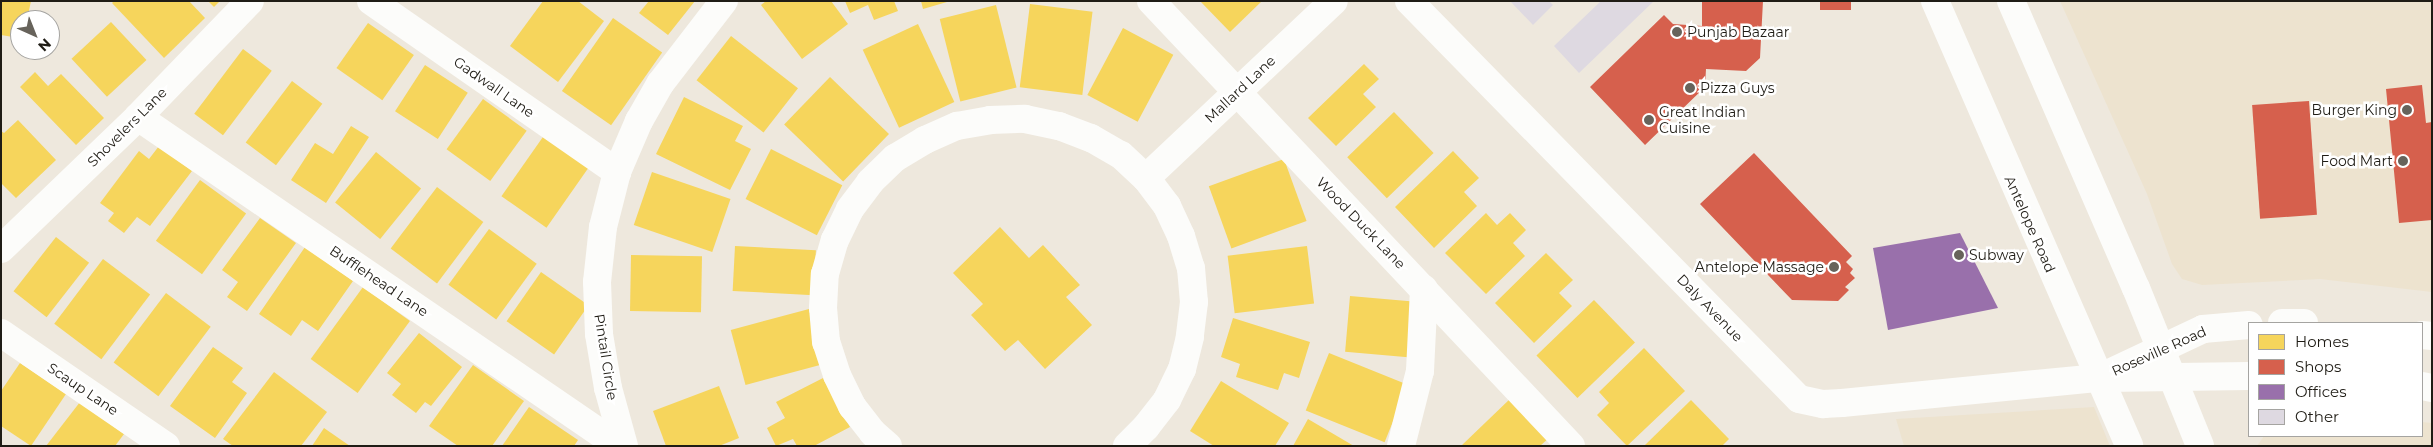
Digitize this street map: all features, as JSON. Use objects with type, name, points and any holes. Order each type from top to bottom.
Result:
[{"type":"street","name":"Shovelers Lane","points":[[1,249],[138,117],[250,1]]},
{"type":"street","name":"Gadwall Lane","points":[[372,1],[617,172]]},
{"type":"street","name":"Pintail Circle","points":[[624,446],[603,361],[597,282],[603,227],[617,172],[638,121],[660,84],[724,1]]},
{"type":"street","name":"Wood Duck Lane","points":[[1151,1],[1571,446]]},
{"type":"street","name":"Mallard Lane","points":[[1146,178],[1334,1]]},
{"type":"street","name":"Daly Avenue","points":[[1410,1],[1799,399],[1842,403],[2099,378]]},
{"type":"street","name":"Antelope Road","points":[[1935,1],[2129,446]]},
{"type":"street","points":[[2011,1],[2200,446]]},
{"type":"street","name":"Bufflehead Lane","points":[[138,117],[619,446]]},
{"type":"street","points":[[874,442],[836,375],[826,342],[823,308],[825,274],[835,240],[850,209],[870,182],[895,158],[925,140],[957,126],[999,120],[1025,119],[1059,126],[1091,138],[1121,155],[1146,178],[1166,206],[1181,236],[1191,268],[1194,302],[1190,337],[1182,369],[1167,400],[1146,427],[1127,446]]},
{"type":"street","points":[[1401,446],[1420,371],[1424,289]]},
{"type":"street","name":"Roseville Road","points":[[2099,378],[2202,329],[2248,325]]},
{"type":"street","name":"Scaup Lane","points":[[1,333],[166,446]]},
{"type":"street","name":"Roseville Road","points":[[2099,378],[2248,376]]},
{"type":"shaded area","points":[[2060,1],[2432,1],[2432,292],[2320,279],[2202,285],[2182,279],[2172,264],[2147,194]]},
{"type":"shaded area","points":[[2094,407],[2110,446],[1904,446],[1896,419]]},
{"type":"shaded area","points":[[2423,422],[2432,423],[2432,446],[2257,446],[2263,437],[2423,437]]},
{"type":"building: Homes","points":[[1,1],[31,1],[29,10],[10,10],[10,36],[1,35]]},
{"type":"building: Homes","points":[[114,1],[189,1],[205,18],[164,58],[112,3]]},
{"type":"building: Homes","points":[[208,1],[220,1],[214,7]]},
{"type":"building: Homes","points":[[543,1],[578,1],[604,21],[558,82],[510,46]]},
{"type":"building: Homes","points":[[649,1],[695,1],[668,35],[639,13]]},
{"type":"building: Homes","points":[[766,1],[831,1],[848,24],[802,59],[761,5]]},
{"type":"building: Homes","points":[[845,1],[894,1],[898,11],[874,20],[868,5],[850,13]]},
{"type":"building: Homes","points":[[921,1],[947,1],[947,2],[923,9]]},
{"type":"building: Homes","points":[[1200,1],[1262,1],[1230,32]]},
{"type":"building: Homes","points":[[1030,4],[1093,12],[1082,95],[1020,87]]},
{"type":"building: Homes","points":[[996,5],[1017,87],[960,102],[940,19]]},
{"type":"building: Homes","points":[[613,18],[662,52],[611,125],[562,91]]},
{"type":"building: Homes","points":[[111,22],[146,60],[107,97],[72,59]]},
{"type":"building: Homes","points":[[368,23],[414,55],[382,100],[336,68]]},
{"type":"building: Homes","points":[[918,24],[954,102],[899,128],[863,50]]},
{"type":"building: Homes","points":[[1123,28],[1173,55],[1138,122],[1087,95]]},
{"type":"building: Homes","points":[[731,36],[798,88],[764,132],[697,80]]},
{"type":"building: Homes","points":[[243,49],[272,71],[223,135],[194,114]]},
{"type":"building: Homes","points":[[1364,64],[1379,79],[1363,94],[1376,107],[1336,146],[1308,118]]},
{"type":"building: Homes","points":[[425,65],[468,93],[438,139],[395,111]]},
{"type":"building: Homes","points":[[35,72],[48,86],[61,74],[104,118],[76,145],[20,87]]},
{"type":"building: Homes","points":[[830,77],[889,134],[843,181],[784,124]]},
{"type":"building: Homes","points":[[292,81],[322,104],[276,165],[246,142]]},
{"type":"building: Homes","points":[[684,97],[743,126],[735,141],[751,149],[730,190],[656,154]]},
{"type":"building: Homes","points":[[483,99],[527,131],[490,181],[447,149]]},
{"type":"building: Homes","points":[[1394,112],[1434,153],[1387,198],[1347,157]]},
{"type":"building: Homes","points":[[18,120],[56,160],[16,198],[1,183],[1,131],[4,133]]},
{"type":"building: Homes","points":[[351,126],[369,137],[326,203],[291,180],[315,143],[333,154]]},
{"type":"building: Homes","points":[[545,134],[590,166],[546,228],[501,196]]},
{"type":"building: Homes","points":[[159,146],[192,171],[150,226],[137,217],[124,233],[108,221],[114,213],[100,203],[139,151],[149,159]]},
{"type":"building: Homes","points":[[771,149],[842,185],[817,235],[746,199]]},
{"type":"building: Homes","points":[[1453,151],[1479,178],[1464,192],[1477,206],[1434,248],[1395,207]]},
{"type":"building: Homes","points":[[376,152],[421,189],[380,239],[335,203]]},
{"type":"building: Homes","points":[[1284,159],[1307,221],[1231,248],[1209,186]]},
{"type":"building: Homes","points":[[652,172],[730,199],[712,252],[634,225]]},
{"type":"building: Homes","points":[[200,180],[246,214],[202,274],[156,241]]},
{"type":"building: Homes","points":[[437,187],[483,222],[437,283],[391,248]]},
{"type":"building: Homes","points":[[1486,213],[1497,225],[1510,213],[1526,230],[1513,243],[1525,256],[1486,294],[1445,253]]},
{"type":"building: Homes","points":[[260,218],[296,243],[247,311],[227,297],[238,282],[222,270]]},
{"type":"building: Homes","points":[[1000,227],[1029,258],[1043,245],[1080,285],[1066,297],[1092,325],[1045,369],[1018,340],[1005,351],[971,315],[983,304],[953,273]]},
{"type":"building: Homes","points":[[489,229],[537,264],[496,320],[448,285]]},
{"type":"building: Homes","points":[[56,237],[89,263],[47,317],[14,291]]},
{"type":"building: Homes","points":[[735,246],[816,250],[814,295],[733,291]]},
{"type":"building: Homes","points":[[1307,246],[1314,304],[1235,313],[1228,256]]},
{"type":"building: Homes","points":[[305,247],[353,281],[318,331],[302,320],[291,336],[259,314]]},
{"type":"building: Homes","points":[[1546,253],[1573,280],[1559,293],[1572,306],[1534,343],[1495,303]]},
{"type":"building: Homes","points":[[631,255],[702,256],[701,312],[630,311]]},
{"type":"building: Homes","points":[[103,259],[150,295],[101,359],[54,324]]},
{"type":"building: Homes","points":[[541,272],[589,305],[554,354],[507,321]]},
{"type":"building: Homes","points":[[363,287],[410,321],[358,393],[311,359]]},
{"type":"building: Homes","points":[[166,293],[211,327],[158,396],[114,362]]},
{"type":"building: Homes","points":[[1350,296],[1416,302],[1411,358],[1345,352]]},
{"type":"building: Homes","points":[[1594,300],[1635,342],[1577,398],[1536,356]]},
{"type":"building: Homes","points":[[809,309],[824,364],[746,385],[731,330]]},
{"type":"building: Homes","points":[[1233,318],[1310,342],[1299,378],[1284,373],[1278,390],[1236,377],[1240,364],[1221,357]]},
{"type":"building: Homes","points":[[419,333],[462,367],[431,406],[425,402],[416,413],[392,395],[401,384],[387,373]]},
{"type":"building: Homes","points":[[213,347],[243,368],[232,382],[247,393],[215,438],[170,406]]},
{"type":"building: Homes","points":[[1644,348],[1685,391],[1627,446],[1597,415],[1609,403],[1599,392]]},
{"type":"building: Homes","points":[[1329,353],[1408,385],[1385,442],[1306,410]]},
{"type":"building: Homes","points":[[20,363],[66,394],[31,446],[1,426],[1,391]]},
{"type":"building: Homes","points":[[473,365],[524,401],[492,446],[458,446],[429,426]]},
{"type":"building: Homes","points":[[274,372],[327,412],[301,446],[233,446],[223,439]]},
{"type":"building: Homes","points":[[825,377],[850,427],[814,446],[797,446],[793,439],[776,446],[767,428],[785,418],[776,402]]},
{"type":"building: Homes","points":[[1221,381],[1289,423],[1275,446],[1214,446],[1190,431]]},
{"type":"building: Homes","points":[[719,386],[739,438],[719,446],[666,446],[653,411]]},
{"type":"building: Homes","points":[[1512,397],[1550,437],[1540,446],[1461,446]]},
{"type":"building: Homes","points":[[1691,400],[1729,439],[1722,446],[1644,446]]},
{"type":"building: Homes","points":[[80,402],[124,434],[115,446],[46,446]]},
{"type":"building: Homes","points":[[529,407],[578,440],[574,446],[502,446]]},
{"type":"building: Homes","points":[[1308,419],[1354,446],[1293,446]]},
{"type":"building: Homes","points":[[324,428],[350,446],[312,446]]},
{"type":"building: Shops","points":[[1702,1],[1763,1],[1760,58],[1746,71],[1706,69],[1705,87],[1645,145],[1590,87],[1664,15],[1673,24],[1702,26]]},
{"type":"building: Shops","points":[[1820,1],[1851,1],[1851,10],[1820,10]]},
{"type":"building: Shops","points":[[2422,85],[2426,123],[2432,122],[2432,220],[2399,223],[2386,89]]},
{"type":"building: Shops","points":[[2309,101],[2317,215],[2260,219],[2252,105]]},
{"type":"building: Shops","points":[[1754,153],[1852,256],[1846,262],[1853,269],[1850,273],[1855,278],[1845,287],[1849,290],[1838,301],[1792,300],[1700,204]]},
{"type":"building: Offices","points":[[1960,233],[1998,308],[1888,330],[1873,248]]},
{"type":"building: Other","points":[[1510,1],[1549,1],[1553,5],[1533,25]]},
{"type":"building: Other","points":[[1601,1],[1654,1],[1579,73],[1554,46]]},
{"type":"place","name":"Punjab Bazaar","points":[[1677,32]]},
{"type":"place","name":"Pizza Guys","points":[[1690,88]]},
{"type":"place","name":"Burger King","points":[[2407,110]]},
{"type":"place","name":"Great Indian Cuisine","points":[[1649,120]]},
{"type":"place","name":"Food Mart","points":[[2403,161]]},
{"type":"place","name":"Subway","points":[[1959,255]]},
{"type":"place","name":"Antelope Massage","points":[[1834,267]]}]
